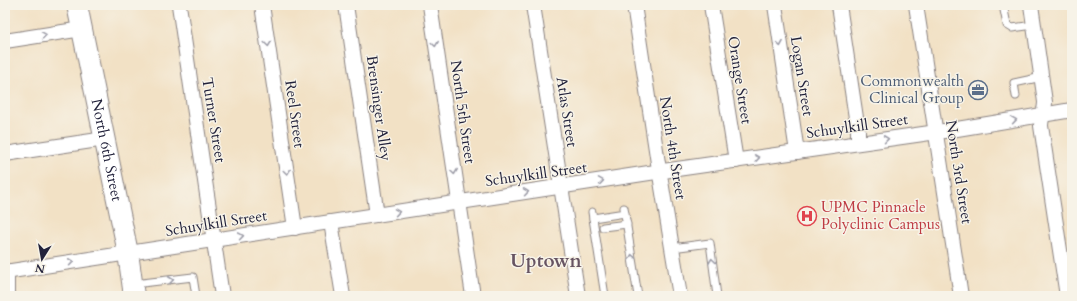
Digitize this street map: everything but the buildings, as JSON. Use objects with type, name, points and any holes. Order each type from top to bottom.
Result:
[{"type":"main road","name":"North 6th Street","points":[[77,5],[128,253],[133,290]]},
{"type":"street","name":"Turner Street","points":[[179,5],[222,296]]},
{"type":"street","name":"Reel Street","points":[[262,5],[295,228]]},
{"type":"street","name":"Brensinger Alley","points":[[346,5],[377,215]]},
{"type":"street","name":"North 5th Street","points":[[430,5],[473,296]]},
{"type":"street","name":"Atlas Street","points":[[533,5],[578,296]]},
{"type":"street","name":"North 4th Street","points":[[634,5],[659,172],[680,296]]},
{"type":"street","name":"Orange Street","points":[[712,5],[736,161]]},
{"type":"street","name":"Logan Street","points":[[775,5],[797,152]]},
{"type":"street","points":[[839,5],[858,131],[858,143]]},
{"type":"street","name":"North 3rd Street","points":[[916,5],[961,296]]},
{"type":"street","points":[[1031,5],[1045,102],[1041,126],[1067,296]]},
{"type":"street","points":[[5,41],[82,29]]},
{"type":"street","name":"Schuylkill Street","points":[[6,271],[659,172],[936,132],[1072,110]]},
{"type":"street","points":[[5,154],[105,139]]},
{"type":"street","points":[[331,222],[343,296]]},
{"type":"street","points":[[6,271],[7,296]]},
{"type":"lane","points":[[1003,5],[1006,24],[1009,27],[1012,28],[1034,25]]},
{"type":"lane","points":[[1016,96],[1014,82],[1042,77]]},
{"type":"lane","points":[[605,296],[592,215],[625,210],[638,296]]},
{"type":"lane","points":[[602,227],[627,224]]},
{"type":"lane","points":[[672,248],[710,243],[717,296]]},
{"type":"lane","points":[[133,290],[193,277],[196,296]]},
{"type":"place","name":"Commonwealth Clinical Group","points":[[978,90]]},
{"type":"place","name":"UPMC Pinnacle Polyclinic Campus","points":[[807,216]]},
{"type":"district","name":"Uptown","points":[[546,261]]}]
